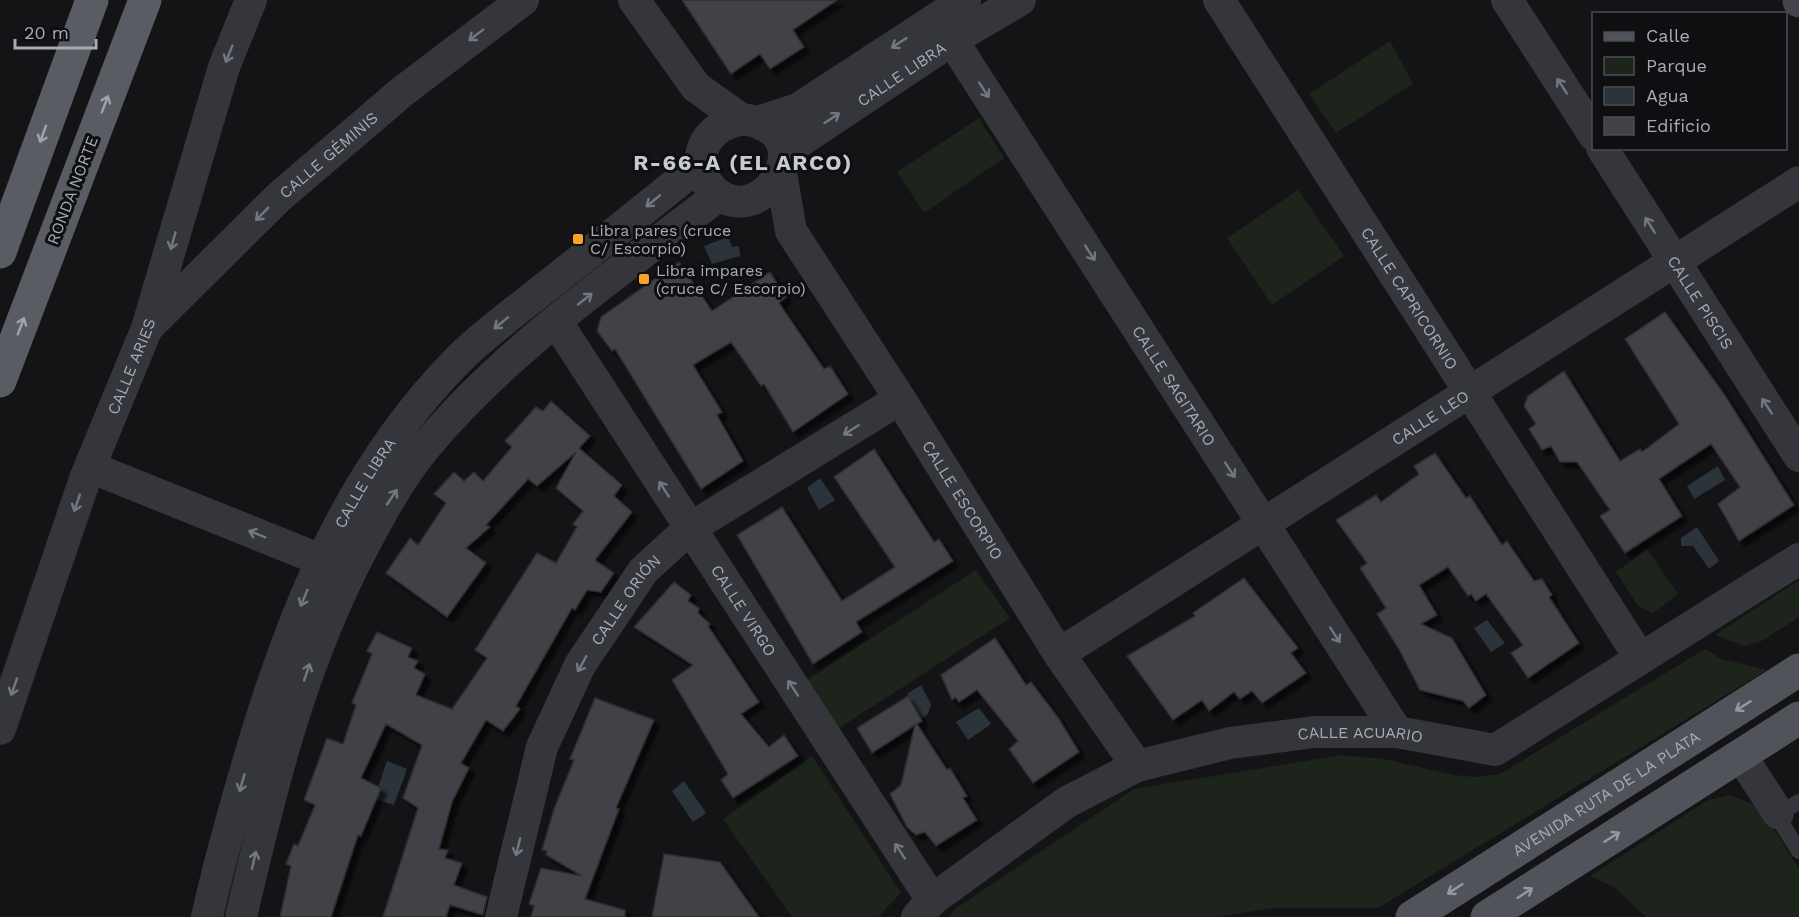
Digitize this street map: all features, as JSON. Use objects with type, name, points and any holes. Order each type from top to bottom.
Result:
[{"type":"highway","points":[[0,252],[92,0]]},
{"type":"highway","name":"RONDA NORTE","points":[[0,381],[145,0]]},
{"type":"main road","name":"AVENIDA RUTA DE LA PLATA","points":[[1412,917],[1799,670]]},
{"type":"main road","points":[[1487,917],[1799,718]]},
{"type":"street","name":"CALLE ARIES","points":[[0,729],[90,466],[147,328],[224,67],[251,0]]},
{"type":"street","name":"CALLE GÉMINIS","points":[[147,328],[279,197],[403,91],[523,0]]},
{"type":"street","points":[[634,0],[696,87],[776,134],[783,163],[765,194],[730,199],[707,185],[701,155],[696,87]]},
{"type":"street","name":"CALLE LIBRA","points":[[751,120],[798,109],[940,19],[965,0]]},
{"type":"street","name":"CALLE LIBRA","points":[[783,163],[940,19],[1020,0]]},
{"type":"street","name":"CALLE CAPRICORNIO","points":[[1219,0],[1640,658]]},
{"type":"street","points":[[1507,0],[1592,133]]},
{"type":"street","name":"CALLE SAGITARIO","points":[[940,19],[1397,732]]},
{"type":"street","points":[[701,155],[719,128],[751,120]]},
{"type":"street","name":"CALLE PISCIS","points":[[1603,150],[1799,456]]},
{"type":"street","name":"CALLE LIBRA","points":[[207,917],[220,858],[262,712],[288,637],[321,560],[352,498],[399,430],[456,362],[701,155]]},
{"type":"street","name":"CALLE ESCORPIO","points":[[783,163],[791,231],[900,399],[1059,654],[1137,765]]},
{"type":"street","name":"CALLE LEO","points":[[1059,654],[1799,182]]},
{"type":"street","name":"CALLE LIBRA","points":[[241,917],[268,796],[314,651],[350,572],[380,514],[426,446],[483,385],[556,321],[730,199]]},
{"type":"street","name":"CALLE ESCORPIO","points":[[730,199],[791,231]]},
{"type":"street","name":"CALLE VIRGO","points":[[556,321],[689,529],[925,908]]},
{"type":"street","name":"CALLE ORIÓN","points":[[501,917],[542,747],[580,665],[643,571],[689,529],[900,399]]},
{"type":"street","points":[[90,466],[350,572]]},
{"type":"street","name":"CALLE ACUARIO","points":[[925,908],[1067,802],[1137,765],[1230,743],[1314,732],[1397,732],[1495,750],[1799,559]]},
{"type":"street","points":[[1741,756],[1789,808]]},
{"type":"lane","points":[[1789,808],[1782,824],[1799,851]]},
{"type":"green space","points":[[1390,41],[1413,84],[1336,133],[1309,94]]},
{"type":"green space","points":[[979,118],[1004,158],[924,213],[897,172]]},
{"type":"green space","points":[[1298,190],[1344,256],[1272,305],[1227,238]]},
{"type":"green space","points":[[1647,549],[1678,594],[1653,613],[1638,606],[1616,572]]},
{"type":"green space","points":[[976,570],[1010,618],[839,728],[807,680]]},
{"type":"green space","points":[[1799,580],[1799,617],[1760,642],[1744,646],[1715,635]]},
{"type":"green space","points":[[1705,649],[1721,659],[1767,670],[1378,908],[1272,908],[1218,917],[948,917],[955,909],[1134,789],[1342,755],[1383,759],[1454,775],[1475,777],[1500,774]]},
{"type":"green space","points":[[812,756],[901,893],[878,917],[792,917],[723,819]]},
{"type":"green space","points":[[1730,795],[1760,807],[1799,869],[1799,917],[1646,917],[1614,887],[1590,876],[1708,800]]},
{"type":"water","points":[[728,237],[732,247],[739,246],[740,256],[712,264],[704,246]]},
{"type":"water","points":[[1718,466],[1725,480],[1694,499],[1687,486]]},
{"type":"water","points":[[820,478],[835,500],[819,510],[807,488]]},
{"type":"water","points":[[1697,527],[1719,561],[1709,569],[1693,546],[1681,546],[1681,538]]},
{"type":"water","points":[[1487,620],[1505,643],[1491,652],[1474,628]]},
{"type":"water","points":[[921,685],[931,704],[928,714],[921,719],[907,694]]},
{"type":"water","points":[[979,708],[991,724],[968,740],[956,722]]},
{"type":"water","points":[[387,761],[407,769],[394,805],[374,799]]},
{"type":"water","points":[[684,781],[706,813],[693,822],[672,791]]},
{"type":"building","points":[[682,0],[837,0],[793,30],[804,47],[770,69],[760,54],[731,74]]},
{"type":"building","points":[[679,262],[712,311],[770,272],[786,297],[779,303],[824,369],[830,366],[848,394],[793,432],[764,384],[761,386],[731,342],[693,365],[722,412],[717,415],[743,461],[701,489],[615,349],[612,351],[597,331],[601,317]]},
{"type":"building","points":[[1665,312],[1724,394],[1794,505],[1739,541],[1718,504],[1740,487],[1711,444],[1659,479],[1682,516],[1625,553],[1600,516],[1610,510],[1577,462],[1560,462],[1551,446],[1542,450],[1529,429],[1536,424],[1524,406],[1528,396],[1564,371],[1620,461],[1640,449],[1642,452],[1679,424],[1625,339]]},
{"type":"building","points":[[551,401],[590,436],[579,448],[622,485],[614,496],[632,512],[595,560],[614,573],[601,592],[587,590],[575,610],[572,608],[516,706],[520,709],[503,731],[486,720],[461,763],[469,768],[452,802],[439,849],[448,850],[445,858],[462,863],[454,885],[487,897],[483,915],[450,905],[446,917],[383,917],[418,808],[403,798],[422,745],[386,724],[361,778],[381,788],[361,836],[358,835],[331,917],[280,917],[291,866],[286,864],[294,844],[298,846],[315,805],[304,800],[327,738],[343,744],[356,705],[352,703],[372,654],[367,651],[377,632],[412,648],[408,657],[418,661],[414,668],[425,674],[416,695],[452,709],[487,658],[475,650],[537,553],[556,563],[577,527],[573,524],[583,511],[556,488],[576,452],[537,486],[528,479],[486,525],[490,527],[466,548],[486,563],[447,617],[386,573],[410,538],[418,545],[446,503],[434,494],[454,472],[464,481],[474,472],[483,481],[512,447],[505,441],[536,407],[543,411]]},
{"type":"building","points":[[874,449],[934,542],[939,539],[953,561],[856,622],[862,632],[813,664],[737,535],[782,507],[842,601],[895,567],[834,477]]},
{"type":"building","points":[[1435,453],[1466,498],[1470,496],[1502,545],[1507,541],[1534,581],[1542,579],[1552,595],[1549,597],[1579,643],[1528,678],[1511,653],[1523,645],[1486,594],[1476,601],[1471,594],[1468,596],[1448,567],[1419,585],[1437,615],[1421,624],[1452,638],[1486,695],[1469,708],[1463,701],[1420,690],[1377,614],[1386,608],[1360,568],[1367,563],[1336,520],[1376,495],[1381,502],[1419,474],[1414,466]]},
{"type":"building","points":[[1244,578],[1298,648],[1291,653],[1306,673],[1262,703],[1252,691],[1240,699],[1234,692],[1209,711],[1202,700],[1173,720],[1127,656],[1195,616],[1193,613]]},
{"type":"building","points":[[674,582],[691,595],[688,601],[699,608],[698,613],[710,624],[708,626],[759,702],[741,714],[769,747],[784,735],[798,756],[733,798],[721,780],[728,774],[672,680],[693,665],[634,627]]},
{"type":"building","points":[[995,638],[1026,685],[1031,682],[1059,719],[1079,752],[1033,783],[1009,749],[1018,741],[977,690],[959,702],[955,697],[952,700],[941,675]]},
{"type":"building","points":[[908,696],[922,721],[917,724],[947,770],[950,768],[967,796],[963,798],[977,820],[936,846],[925,832],[916,835],[907,827],[890,794],[901,785],[915,725],[872,753],[857,728]]},
{"type":"building","points":[[595,698],[654,720],[616,808],[619,809],[585,899],[625,910],[625,917],[531,917],[534,906],[529,904],[541,868],[582,876],[546,855],[547,851],[542,850],[554,809],[574,760],[570,759]]},
{"type":"building","points":[[664,854],[720,862],[759,917],[652,917]]},
{"type":"place","name":"Libra pares (cruce C/ Escorpio)","points":[[578,239]]},
{"type":"place","name":"Libra impares (cruce C/ Escorpio)","points":[[644,279]]},
{"type":"district","name":"R-66-A (EL ARCO)","points":[[743,162]]}]
